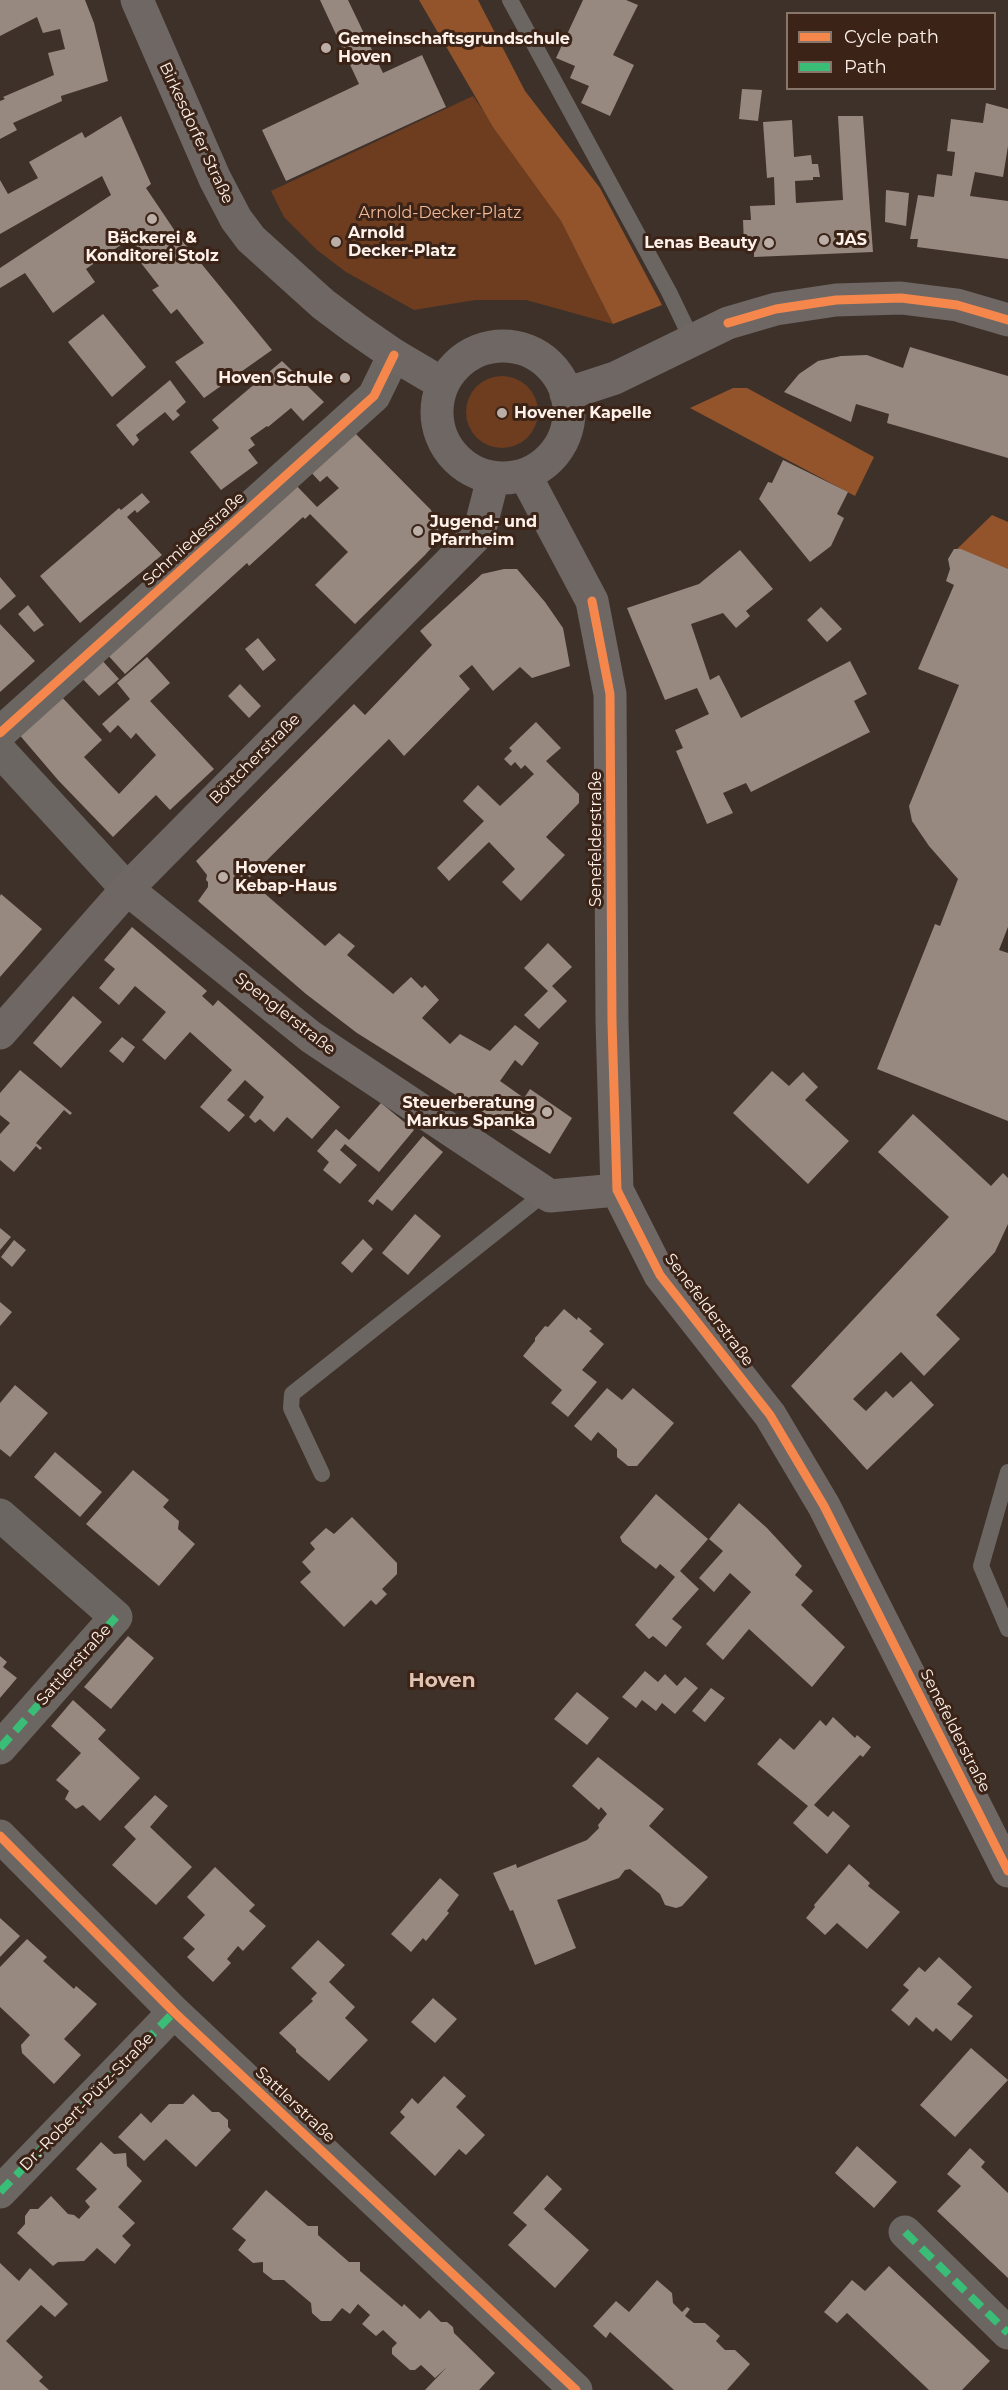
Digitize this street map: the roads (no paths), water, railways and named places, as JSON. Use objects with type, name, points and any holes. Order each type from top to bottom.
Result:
[{"type":"main road","name":"Birkesdorfer Straße","points":[[137,0],[214,180],[236,219],[251,239],[323,304],[394,356],[442,384]]},
{"type":"main road","points":[[566,394],[615,378],[728,323],[776,309],[836,300],[901,298],[957,305],[1008,320]]},
{"type":"main road","points":[[493,347],[514,347],[535,354],[552,368],[564,386],[566,394],[569,407],[567,429],[559,448],[544,464],[525,475],[493,478],[473,472],[456,460],[444,444],[437,424],[437,404],[442,384],[455,366],[472,354],[493,347]]},
{"type":"main road","name":"Senefelderstraße","points":[[525,475],[592,601],[610,694],[612,1022],[617,1190],[660,1275],[770,1415],[824,1506],[1008,1871]]},
{"type":"main road","name":"Böttcherstraße","points":[[0,1033],[128,888],[478,533],[493,478]]},
{"type":"main road","name":"Spenglerstraße","points":[[128,888],[310,1037],[546,1193]]},
{"type":"main road","points":[[546,1193],[550,1196],[617,1190]]},
{"type":"street","name":"Schmiedestraße","points":[[0,733],[374,396],[394,356]]},
{"type":"street","name":"Spenglerstraße","points":[[0,751],[128,888]]},
{"type":"street","name":"Sattlerstraße","points":[[0,1515],[116,1617],[0,1748]]},
{"type":"street","name":"Sattlerstraße","points":[[0,1836],[174,2012],[576,2390]]},
{"type":"street","name":"Dr.-Robert-Pütz-Straße","points":[[0,2192],[174,2012]]},
{"type":"street","points":[[905,2232],[1008,2333]]},
{"type":"lane","points":[[510,0],[669,292],[692,340]]},
{"type":"lane","points":[[322,1474],[291,1408],[292,1394],[546,1193]]},
{"type":"lane","points":[[1008,1472],[981,1566],[1008,1629]]},
{"type":"place","name":"Gemeinschaftsgrundschule Hoven","points":[[326,48]]},
{"type":"place","name":"Bäckerei & Konditorei Stolz","points":[[152,219]]},
{"type":"place","name":"JAS","points":[[824,240]]},
{"type":"place","name":"Arnold Decker-Platz","points":[[336,242]]},
{"type":"place","name":"Lenas Beauty","points":[[769,243]]},
{"type":"place","name":"Hoven Schule","points":[[345,378]]},
{"type":"place","name":"Hovener Kapelle","points":[[502,413]]},
{"type":"place","name":"Jugend- und Pfarrheim","points":[[418,531]]},
{"type":"place","name":"Hovener Kebap-Haus","points":[[223,877]]},
{"type":"place","name":"Steuerberatung Markus Spanka","points":[[547,1112]]},
{"type":"district","name":"Hoven","points":[[442,1681]]},
{"type":"park label","name":"Arnold-Decker-Platz","points":[[440,213]]}]
